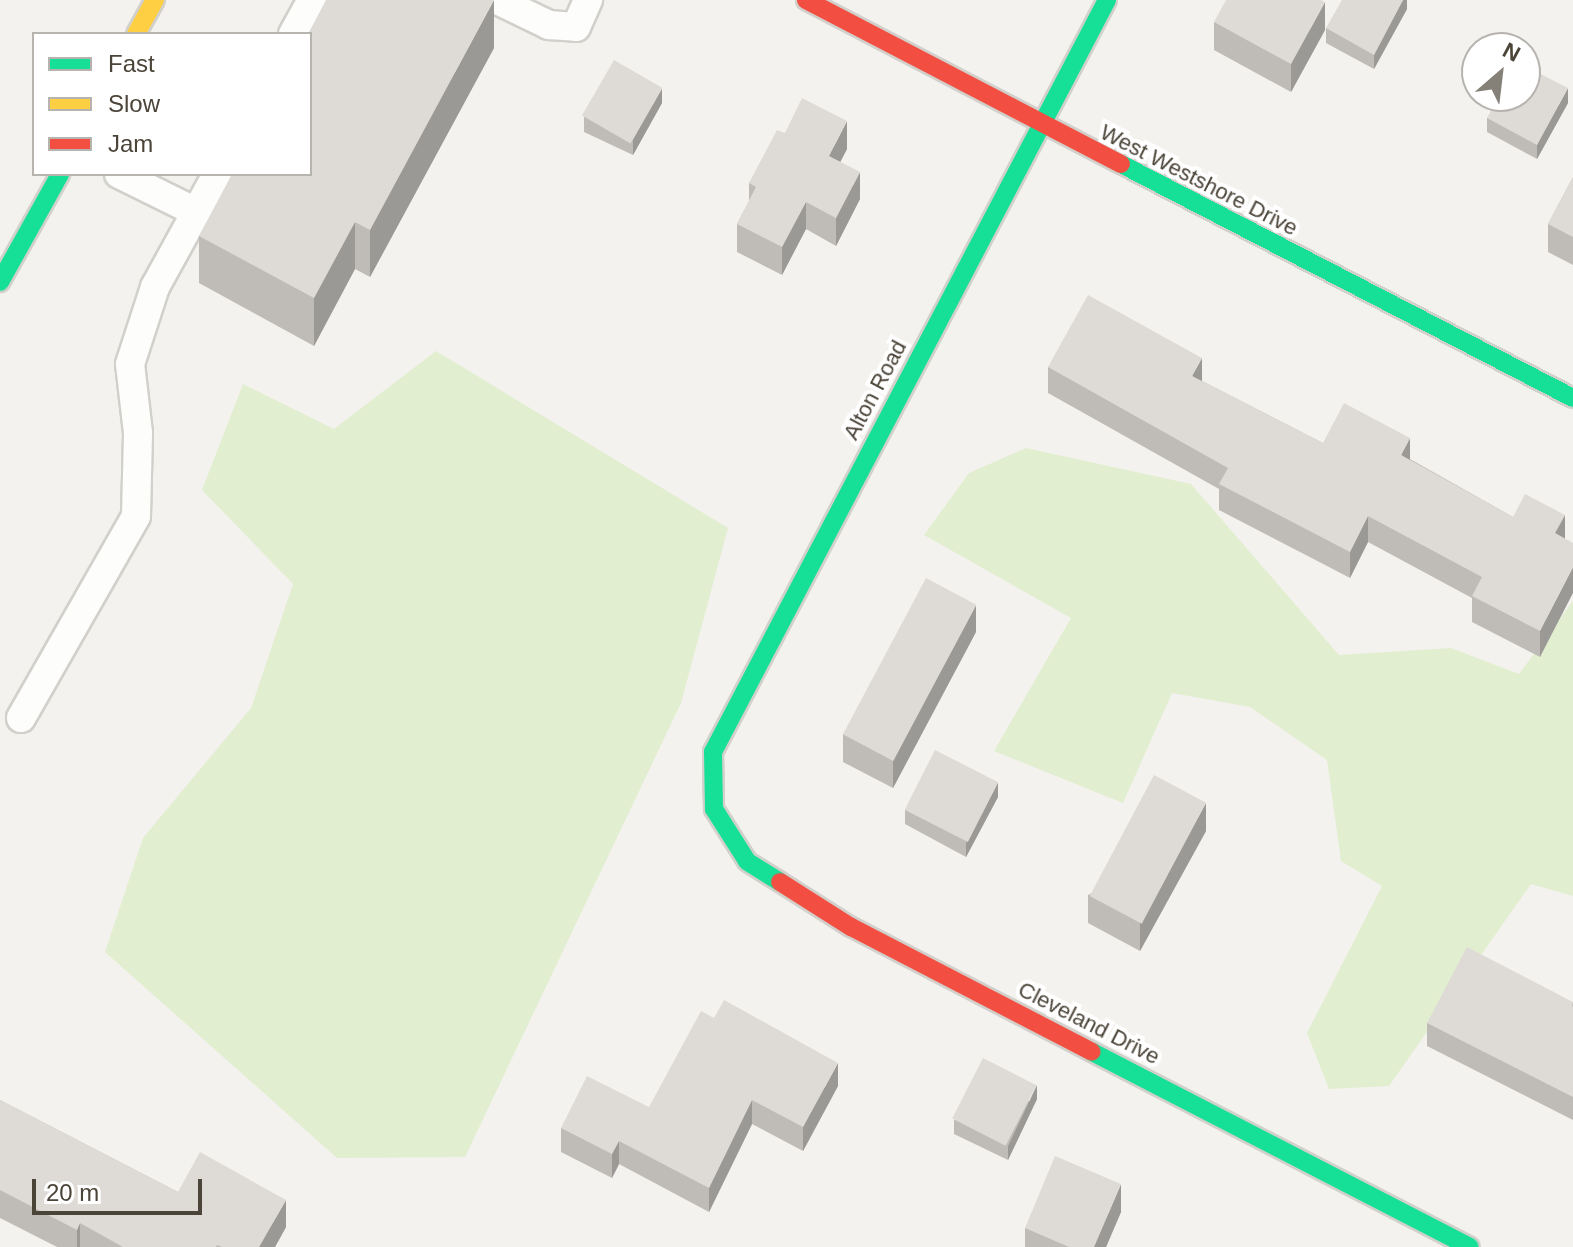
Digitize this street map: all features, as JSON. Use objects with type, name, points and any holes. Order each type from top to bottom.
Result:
[{"type":"street","points":[[137,32],[155,0]]},
{"type":"street","name":"West Westshore Drive","points":[[806,0],[1041,126],[1573,398]]},
{"type":"street","name":"Alton Road","points":[[714,809],[713,752],[1107,0]]},
{"type":"street","points":[[0,282],[59,176]]},
{"type":"street","name":"Cleveland Drive","points":[[714,809],[747,861],[851,927],[1470,1247]]},
{"type":"lane","points":[[294,32],[312,0]]},
{"type":"lane","points":[[497,0],[549,25],[576,27],[588,0]]},
{"type":"lane","points":[[123,176],[196,212]]},
{"type":"lane","points":[[21,718],[136,516],[138,433],[130,364],[155,287],[216,176]]},
{"type":"green space","points":[[436,351],[728,528],[681,703],[465,1157],[337,1158],[105,952],[143,838],[251,708],[293,584],[202,490],[243,384],[334,429]]},
{"type":"green space","points":[[1026,448],[1191,484],[1339,655],[1451,648],[1519,674],[1573,601],[1573,896],[1531,884],[1389,1086],[1329,1089],[1307,1033],[1382,886],[1341,861],[1327,760],[1250,707],[1172,693],[1123,803],[994,751],[1071,618],[924,535],[969,473]]},
{"type":"building","points":[[326,0],[494,0],[370,230],[355,222],[314,298],[199,236],[231,176],[312,176],[312,32],[309,32]]},
{"type":"building","points":[[1226,0],[1325,2],[1291,64],[1214,22]]},
{"type":"building","points":[[1342,0],[1403,0],[1374,55],[1326,28]]},
{"type":"building","points":[[614,60],[662,88],[630,143],[582,115]]},
{"type":"building","points":[[1541,74],[1568,88],[1537,145],[1487,118],[1490,112],[1541,112]]},
{"type":"building","points":[[802,98],[847,121],[829,156],[860,172],[836,218],[806,202],[782,247],[737,224],[756,187],[749,183],[777,130],[785,133]]},
{"type":"building","points":[[1573,177],[1573,237],[1548,224]]},
{"type":"building","points":[[1088,295],[1202,358],[1192,376],[1323,443],[1344,403],[1410,438],[1401,455],[1513,517],[1525,494],[1565,515],[1555,533],[1573,543],[1573,567],[1540,631],[1472,596],[1482,577],[1368,516],[1350,552],[1219,484],[1228,468],[1048,367]]},
{"type":"building","points":[[926,578],[976,605],[893,761],[843,734]]},
{"type":"building","points":[[935,750],[998,782],[968,842],[905,810]]},
{"type":"building","points":[[1154,775],[1206,803],[1142,924],[1090,896]]},
{"type":"building","points":[[1467,947],[1573,1002],[1573,1097],[1427,1023]]},
{"type":"building","points":[[724,1000],[838,1063],[803,1127],[752,1100],[709,1188],[619,1141],[612,1154],[561,1128],[587,1076],[649,1107],[701,1011],[714,1018]]},
{"type":"building","points":[[983,1058],[1036,1085],[1006,1146],[952,1119]]},
{"type":"building","points":[[0,1100],[178,1192],[200,1152],[286,1200],[259,1247],[123,1247],[80,1223],[77,1230],[0,1190]]},
{"type":"building","points":[[1055,1156],[1121,1184],[1094,1247],[1069,1247],[1025,1228]]},
{"type":"traffic: fast","points":[[780,882],[747,861],[714,809],[713,752],[1107,0]]},
{"type":"traffic: fast","points":[[1121,164],[1573,398]]},
{"type":"traffic: fast","points":[[0,282],[59,176]]},
{"type":"traffic: fast","points":[[1092,1052],[1470,1247]]},
{"type":"traffic: slow","points":[[137,32],[155,0]]},
{"type":"traffic: jam","points":[[806,0],[1121,164]]},
{"type":"traffic: jam","points":[[780,882],[851,927],[1092,1052]]}]
